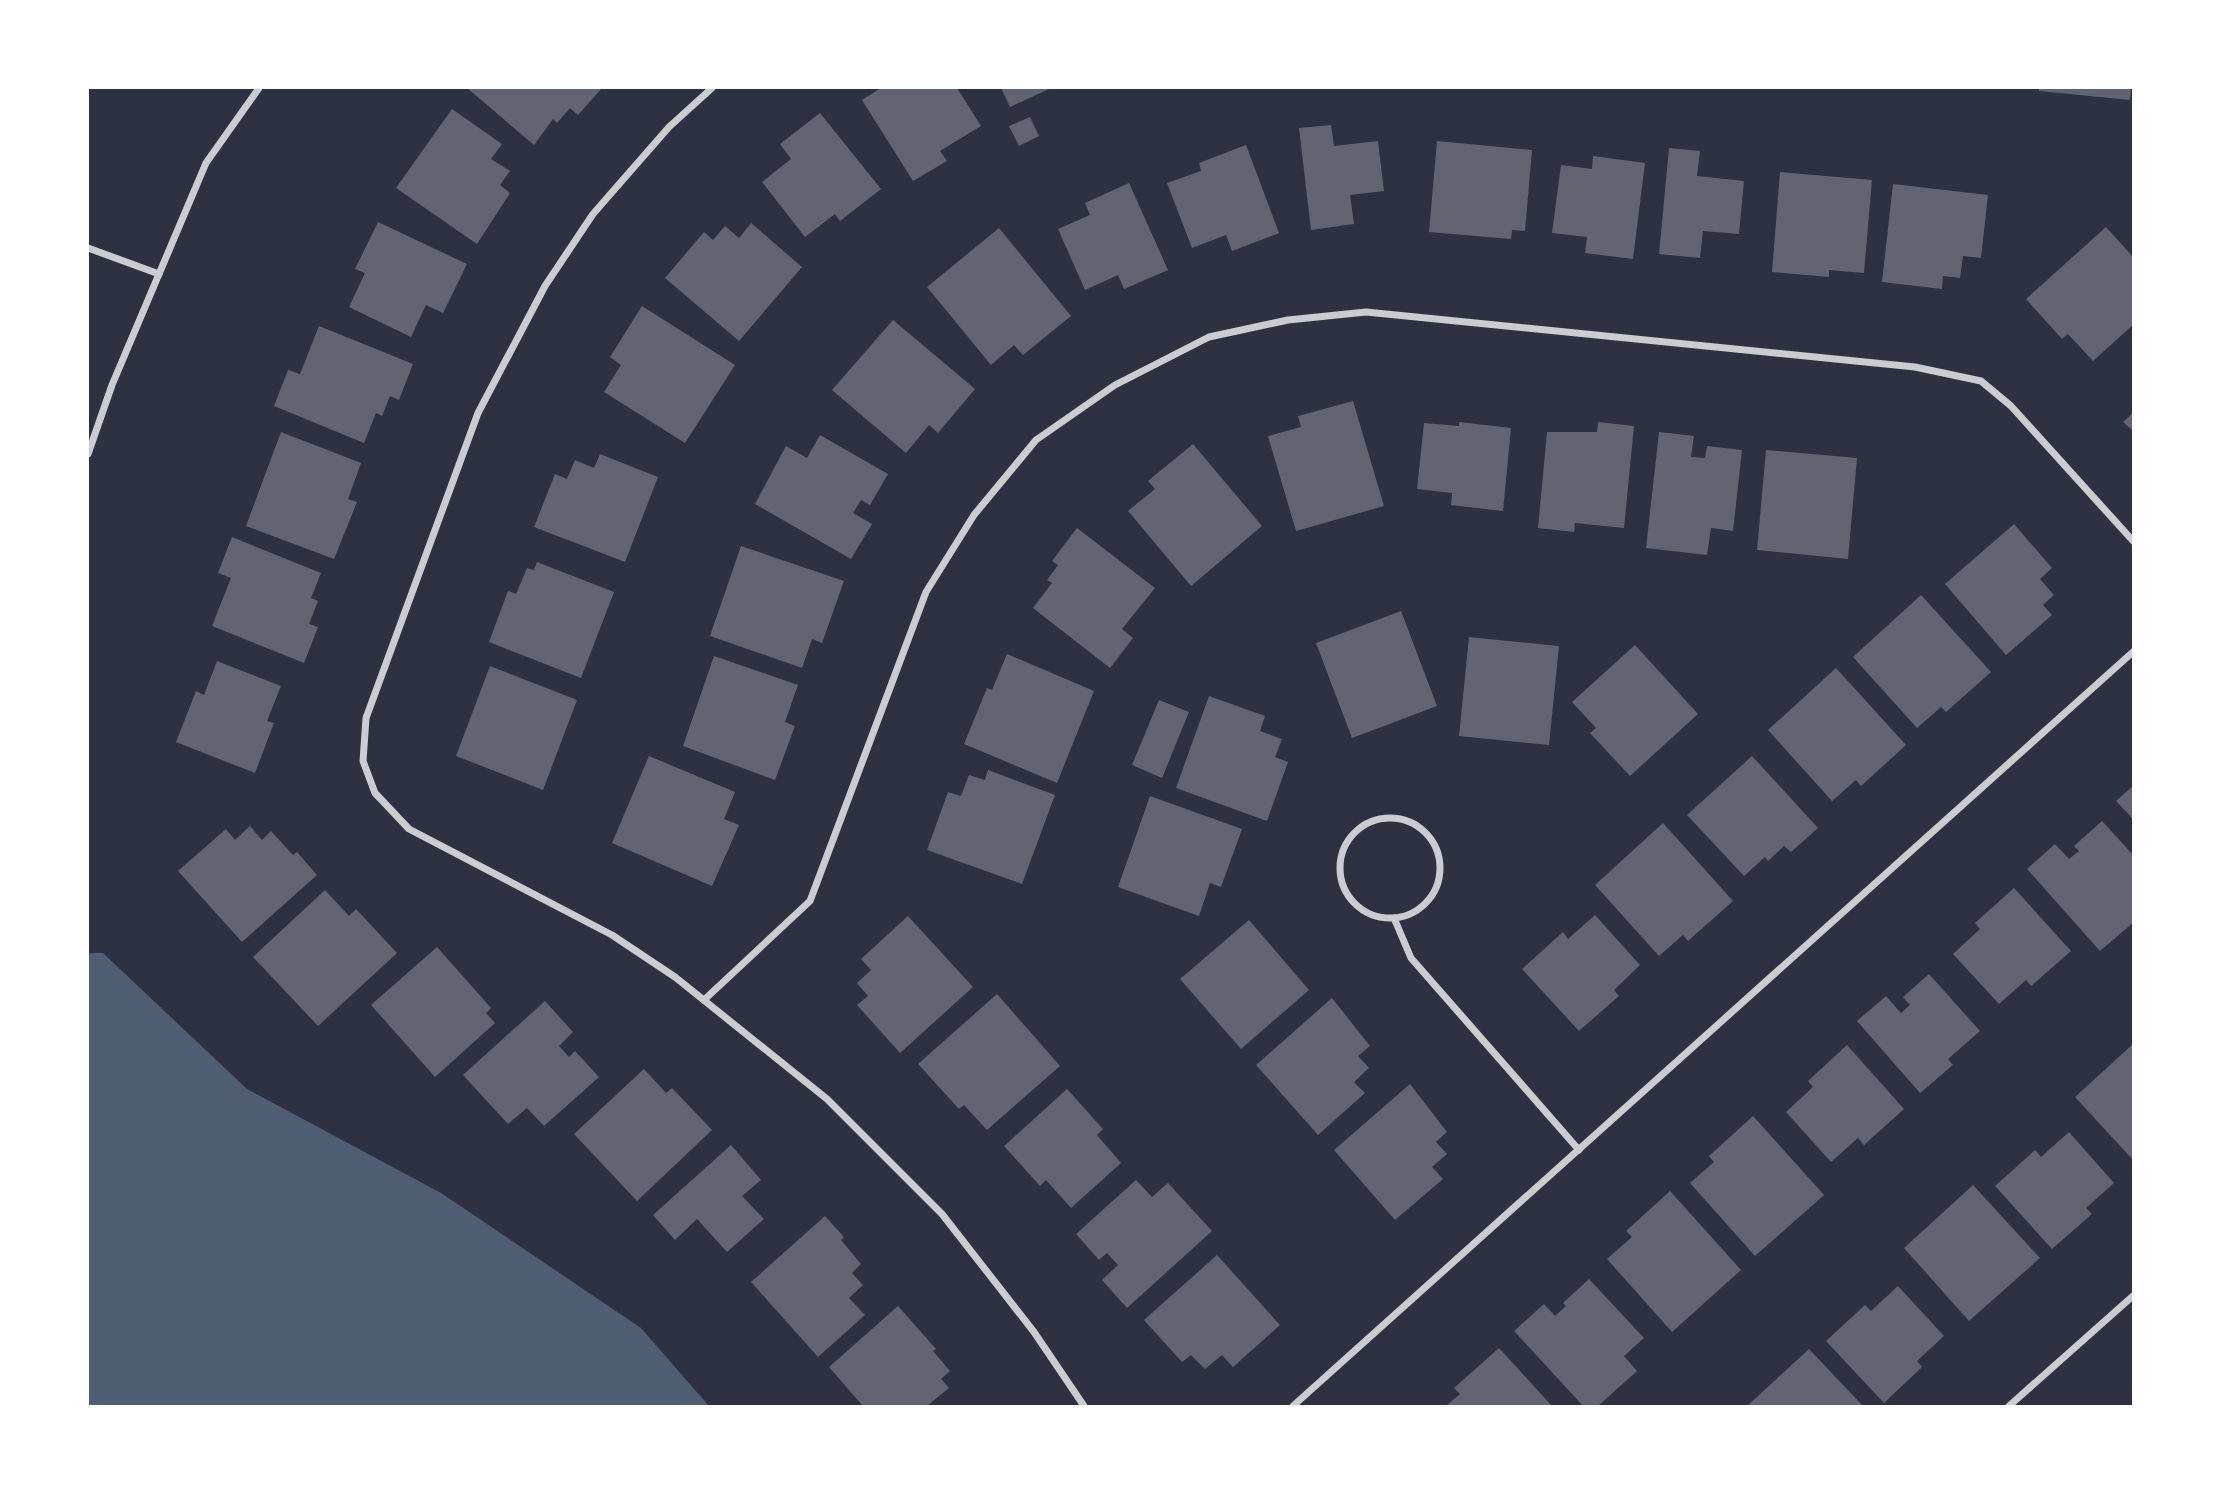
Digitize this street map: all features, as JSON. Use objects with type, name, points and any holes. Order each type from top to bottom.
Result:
[{"type":"street","points":[[88,454],[206,163],[259,88]]},
{"type":"street","points":[[712,88],[668,127],[593,214],[545,286],[478,413],[366,718],[363,761],[375,793],[409,829],[612,935],[704,1000],[827,1099],[942,1214],[1034,1332],[1084,1406]]},
{"type":"street","points":[[88,248],[159,274]]},
{"type":"street","points":[[704,1000],[810,901],[926,592],[974,514],[1036,440],[1115,385],[1209,337],[1288,320],[1366,312],[1915,367],[1981,381],[2011,406],[2133,542]]},
{"type":"street","points":[[1293,1406],[2133,651]]},
{"type":"street","points":[[1394,817],[1411,822],[1426,831],[1436,846],[1441,874],[1436,891],[1425,905],[1410,914],[1394,918],[1370,914],[1356,904],[1346,890],[1340,874],[1340,860],[1346,843],[1357,830],[1372,821],[1394,817]]},
{"type":"street","points":[[1394,918],[1411,958],[1578,1150]]},
{"type":"street","points":[[2010,1406],[2133,1294]]},
{"type":"water","points":[[88,953],[103,953],[247,1089],[441,1193],[641,1328],[709,1406],[88,1406]]},
{"type":"building","points":[[467,88],[602,88],[578,115],[570,108],[557,123],[553,119],[534,145]]},
{"type":"building","points":[[881,88],[957,88],[981,126],[940,151],[947,161],[913,181],[862,100]]},
{"type":"building","points":[[1001,88],[1051,88],[1010,107]]},
{"type":"building","points":[[2039,88],[2131,88],[2130,100],[2039,91]]},
{"type":"building","points":[[452,109],[502,144],[491,159],[510,171],[500,185],[510,193],[477,244],[396,188]]},
{"type":"building","points":[[820,113],[881,189],[840,221],[835,214],[805,237],[762,182],[791,159],[780,144]]},
{"type":"building","points":[[1030,117],[1039,136],[1019,146],[1009,126]]},
{"type":"building","points":[[1331,125],[1334,146],[1378,141],[1384,191],[1350,195],[1354,224],[1311,230],[1299,128]]},
{"type":"building","points":[[1437,141],[1532,150],[1525,231],[1512,230],[1511,239],[1429,232]]},
{"type":"building","points":[[1246,145],[1279,233],[1232,251],[1226,235],[1192,248],[1167,183],[1201,171],[1199,163]]},
{"type":"building","points":[[1669,148],[1700,151],[1697,176],[1744,181],[1739,234],[1703,231],[1700,258],[1659,254]]},
{"type":"building","points":[[1593,156],[1645,163],[1633,259],[1585,253],[1587,237],[1552,233],[1561,165],[1592,169]]},
{"type":"building","points":[[1780,172],[1872,180],[1864,273],[1829,270],[1829,277],[1772,272]]},
{"type":"building","points":[[1129,183],[1168,270],[1124,289],[1118,275],[1085,290],[1058,229],[1090,215],[1085,203]]},
{"type":"building","points":[[1893,184],[1988,195],[1981,258],[1963,256],[1960,278],[1943,276],[1942,289],[1882,282]]},
{"type":"building","points":[[378,222],[467,264],[443,313],[426,305],[411,337],[349,307],[365,273],[355,269]]},
{"type":"building","points":[[751,223],[802,267],[739,341],[665,278],[704,232],[713,240],[725,226],[739,238]]},
{"type":"building","points":[[2106,227],[2134,258],[2134,324],[2093,361],[2068,334],[2062,339],[2026,299]]},
{"type":"building","points":[[999,228],[1071,316],[1023,355],[1014,345],[991,365],[927,287]]},
{"type":"building","points":[[642,306],[735,365],[685,443],[604,392],[621,365],[610,357]]},
{"type":"building","points":[[893,320],[975,389],[938,433],[929,425],[906,453],[832,390]]},
{"type":"building","points":[[319,326],[413,364],[399,400],[390,396],[382,416],[376,413],[364,443],[274,406],[288,370],[300,374]]},
{"type":"building","points":[[1353,401],[1384,506],[1296,531],[1268,436],[1301,427],[1298,416]]},
{"type":"building","points":[[2134,412],[2134,432],[2123,422]]},
{"type":"building","points":[[1459,422],[1511,428],[1503,511],[1451,505],[1452,493],[1417,489],[1424,423],[1459,426]]},
{"type":"building","points":[[1598,422],[1634,426],[1624,528],[1575,523],[1574,532],[1538,528],[1547,432],[1597,432]]},
{"type":"building","points":[[281,432],[361,463],[348,499],[357,502],[334,559],[246,526]]},
{"type":"building","points":[[1659,432],[1694,436],[1691,457],[1705,458],[1707,446],[1742,450],[1733,531],[1711,528],[1707,555],[1646,548]]},
{"type":"building","points":[[820,435],[888,474],[870,505],[861,500],[853,513],[872,524],[851,559],[755,504],[786,446],[807,458]]},
{"type":"building","points":[[1193,444],[1262,526],[1191,586],[1128,511],[1155,489],[1148,481]]},
{"type":"building","points":[[1766,450],[1857,458],[1848,559],[1757,550]]},
{"type":"building","points":[[600,454],[658,477],[625,562],[534,527],[555,474],[567,479],[575,460],[594,468]]},
{"type":"building","points":[[2014,524],[2052,568],[2040,579],[2054,595],[2043,605],[2052,615],[2006,655],[1945,584]]},
{"type":"building","points":[[1077,528],[1155,588],[1122,629],[1133,638],[1110,668],[1033,608],[1052,583],[1047,580],[1058,565],[1052,561]]},
{"type":"building","points":[[232,537],[321,573],[311,598],[318,601],[309,624],[318,627],[304,663],[212,626],[231,578],[218,573]]},
{"type":"building","points":[[741,546],[844,581],[822,643],[812,639],[802,668],[710,636]]},
{"type":"building","points":[[537,562],[614,592],[581,678],[489,642],[508,591],[516,594],[527,568],[534,570]]},
{"type":"building","points":[[1921,595],[1991,672],[1946,712],[1941,707],[1917,728],[1853,657]]},
{"type":"building","points":[[1401,611],[1437,706],[1352,738],[1316,643]]},
{"type":"building","points":[[1469,637],[1559,646],[1549,745],[1459,736]]},
{"type":"building","points":[[1635,645],[1698,714],[1630,776],[1590,733],[1596,728],[1572,702]]},
{"type":"building","points":[[1007,654],[1094,691],[1057,783],[964,744],[987,688],[992,690]]},
{"type":"building","points":[[714,656],[798,685],[785,722],[795,726],[775,780],[683,746]]},
{"type":"building","points":[[217,661],[281,686],[267,721],[274,723],[255,773],[176,742],[196,691],[204,695]]},
{"type":"building","points":[[490,666],[577,700],[543,790],[456,756]]},
{"type":"building","points":[[1836,668],[1906,745],[1861,786],[1856,780],[1832,801],[1768,730]]},
{"type":"building","points":[[1209,696],[1265,716],[1260,731],[1282,739],[1275,757],[1288,762],[1267,821],[1176,788]]},
{"type":"building","points":[[1159,700],[1189,712],[1162,778],[1132,765]]},
{"type":"building","points":[[649,756],[735,792],[724,819],[739,825],[712,886],[612,843]]},
{"type":"building","points":[[1752,756],[1818,828],[1791,852],[1784,846],[1768,861],[1765,857],[1744,876],[1687,815]]},
{"type":"building","points":[[988,770],[1055,795],[1022,884],[927,850],[948,792],[961,796],[969,775],[985,780]]},
{"type":"building","points":[[2134,785],[2134,820],[2116,801]]},
{"type":"building","points":[[1150,796],[1242,829],[1221,887],[1210,883],[1199,916],[1118,887]]},
{"type":"building","points":[[2102,821],[2134,856],[2134,922],[2100,951],[2027,869],[2055,844],[2069,859],[2079,851],[2074,846]]},
{"type":"building","points":[[1663,823],[1733,901],[1688,941],[1683,935],[1659,956],[1595,885]]},
{"type":"building","points":[[250,826],[262,840],[271,831],[293,855],[297,852],[317,875],[242,942],[178,871],[226,829],[235,840]]},
{"type":"building","points":[[2014,888],[2071,951],[2031,986],[2026,980],[1999,1004],[1953,954],[1980,929],[1975,923]]},
{"type":"building","points":[[325,890],[349,916],[356,909],[397,953],[318,1026],[253,957]]},
{"type":"building","points":[[1595,915],[1640,965],[1614,990],[1619,996],[1579,1031],[1522,969],[1563,932],[1568,939]]},
{"type":"building","points":[[908,916],[973,987],[900,1053],[857,1005],[868,996],[857,983],[871,970],[861,959]]},
{"type":"building","points":[[1249,920],[1309,990],[1241,1049],[1180,979]]},
{"type":"building","points":[[437,947],[491,1008],[486,1013],[495,1023],[435,1077],[371,1005]]},
{"type":"building","points":[[1929,974],[1980,1031],[1948,1059],[1953,1065],[1920,1093],[1857,1021],[1886,996],[1901,1013],[1910,1005],[1903,997]]},
{"type":"building","points":[[997,994],[1060,1066],[987,1130],[964,1105],[959,1109],[918,1064]]},
{"type":"building","points":[[1332,998],[1370,1046],[1358,1056],[1369,1068],[1354,1082],[1365,1093],[1318,1135],[1256,1065]]},
{"type":"building","points":[[545,1001],[573,1032],[559,1046],[569,1057],[575,1051],[599,1077],[544,1126],[527,1108],[508,1124],[463,1075]]},
{"type":"building","points":[[2134,1043],[2134,1161],[2075,1097]]},
{"type":"building","points":[[1847,1045],[1904,1109],[1864,1145],[1858,1138],[1831,1162],[1786,1112],[1813,1087],[1808,1081]]},
{"type":"building","points":[[644,1069],[666,1093],[672,1088],[712,1130],[637,1201],[574,1134]]},
{"type":"building","points":[[1410,1084],[1447,1132],[1436,1142],[1447,1154],[1432,1167],[1443,1179],[1395,1220],[1334,1150]]},
{"type":"building","points":[[1067,1089],[1103,1129],[1097,1135],[1121,1163],[1071,1208],[1046,1180],[1040,1186],[1004,1146]]},
{"type":"building","points":[[1753,1116],[1824,1195],[1755,1256],[1690,1183],[1714,1162],[1709,1156]]},
{"type":"building","points":[[2069,1132],[2114,1183],[2086,1208],[2092,1214],[2052,1249],[1995,1186],[2035,1150],[2041,1157]]},
{"type":"building","points":[[731,1145],[761,1180],[742,1196],[764,1219],[727,1252],[697,1219],[675,1240],[653,1215]]},
{"type":"building","points":[[1136,1180],[1152,1197],[1168,1183],[1212,1231],[1127,1308],[1102,1280],[1118,1265],[1107,1253],[1099,1260],[1076,1234]]},
{"type":"building","points":[[1973,1185],[2040,1258],[1969,1321],[1904,1248]]},
{"type":"building","points":[[1670,1191],[1741,1270],[1672,1332],[1607,1259],[1632,1237],[1626,1231]]},
{"type":"building","points":[[825,1216],[844,1237],[841,1240],[861,1264],[852,1273],[863,1285],[849,1298],[865,1315],[818,1357],[751,1282]]},
{"type":"building","points":[[1217,1255],[1280,1325],[1233,1367],[1222,1355],[1205,1369],[1191,1355],[1182,1362],[1144,1320]]},
{"type":"building","points":[[1589,1279],[1644,1338],[1624,1356],[1637,1371],[1598,1406],[1583,1406],[1514,1331],[1544,1304],[1555,1316],[1566,1306],[1563,1303]]},
{"type":"building","points":[[1898,1286],[1944,1336],[1917,1361],[1922,1367],[1884,1403],[1826,1341],[1865,1305],[1871,1311]]},
{"type":"building","points":[[898,1306],[936,1349],[933,1351],[950,1371],[941,1379],[949,1388],[927,1406],[863,1406],[829,1367]]},
{"type":"building","points":[[1499,1348],[1552,1406],[1446,1406],[1460,1394],[1454,1388]]},
{"type":"building","points":[[1809,1349],[1863,1406],[1747,1406]]}]
